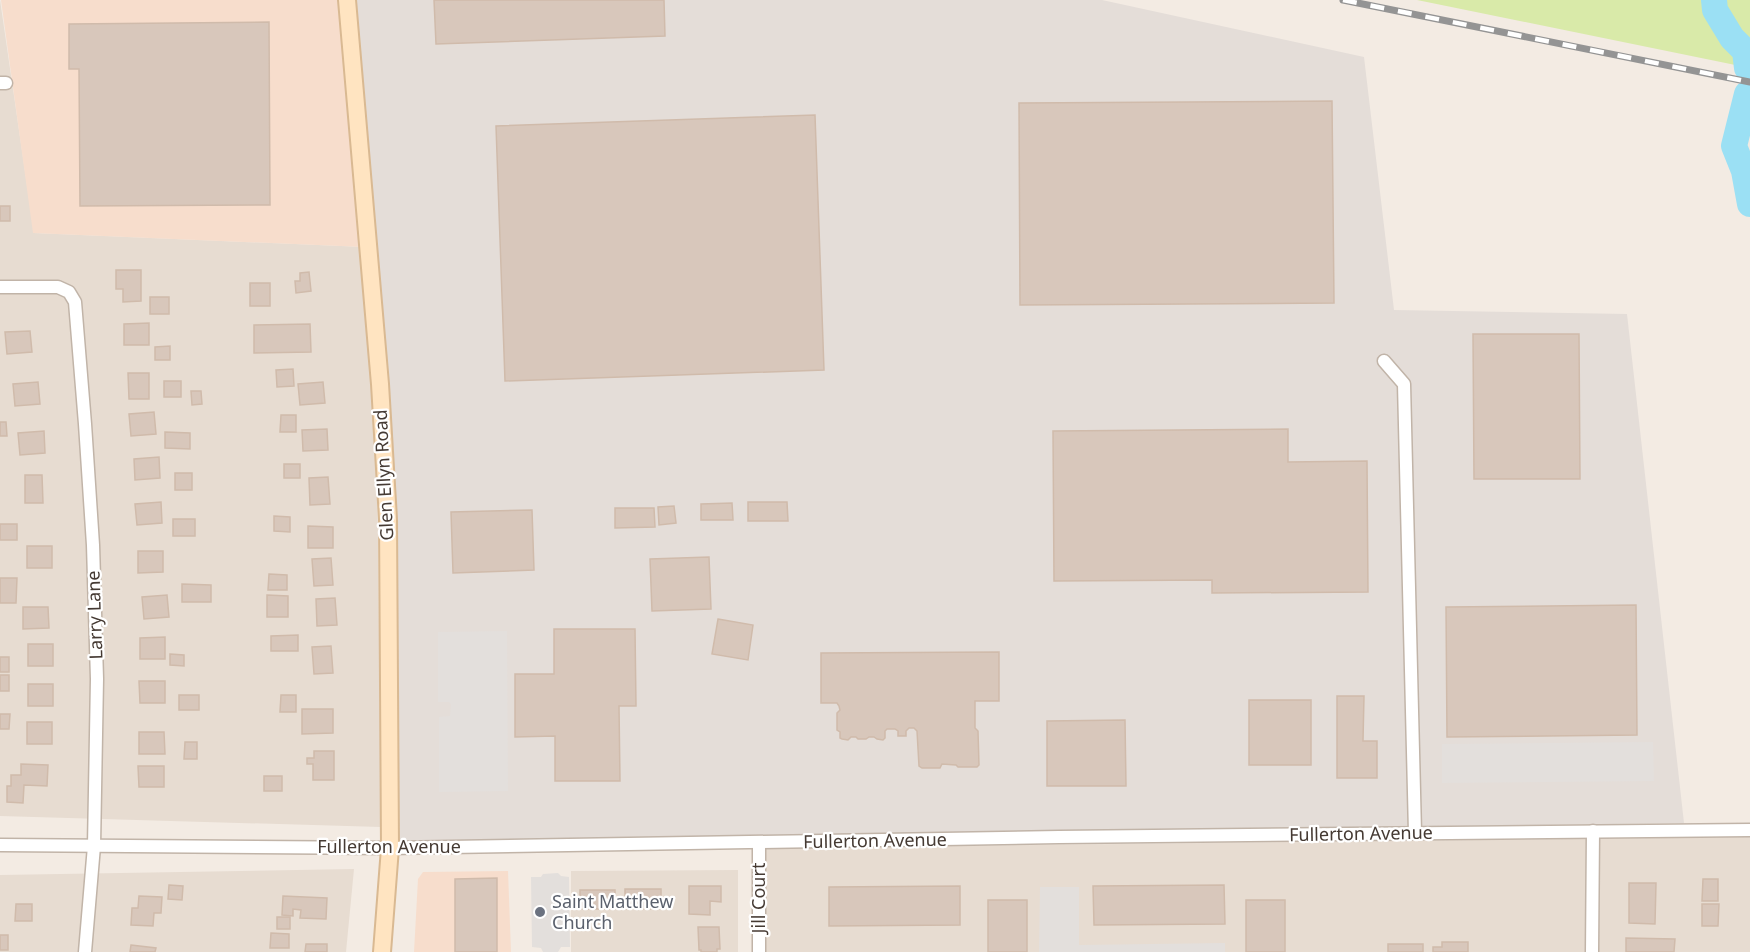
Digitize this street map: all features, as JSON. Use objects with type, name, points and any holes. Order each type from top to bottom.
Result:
[{"type":"street","name":"Glen Ellyn Road","points":[[347,0],[379,374],[388,519],[390,848],[382,952]]},
{"type":"street","name":"Larry Lane","points":[[0,288],[58,287],[69,292],[75,302],[93,545],[97,679],[94,846],[85,952]]},
{"type":"street","points":[[1384,361],[1404,384],[1415,833]]},
{"type":"street","name":"Fullerton Avenue","points":[[0,845],[390,848],[1059,837],[1750,830]]},
{"type":"street","points":[[1592,952],[1593,831]]},
{"type":"street","name":"Jill Court","points":[[759,843],[759,952]]},
{"type":"shaded area","points":[[0,0],[34,233],[364,247],[377,446],[381,827],[0,816]]},
{"type":"shaded area","points":[[1,0],[341,0],[364,247],[33,233]]},
{"type":"shaded area","points":[[356,0],[1102,0],[1364,57],[1394,310],[1627,314],[1684,823],[397,841],[366,127]]},
{"type":"shaded area","points":[[507,631],[508,791],[439,792],[439,717],[450,716],[451,705],[449,702],[438,702],[438,632]]},
{"type":"shaded area","points":[[1653,742],[1654,781],[1442,783],[1442,744]]},
{"type":"shaded area","points":[[1750,837],[1750,952],[765,952],[764,848]]},
{"type":"shaded area","points":[[354,869],[346,952],[0,952],[0,875]]},
{"type":"shaded area","points":[[738,870],[738,952],[571,952],[571,871]]},
{"type":"shaded area","points":[[508,871],[511,952],[414,952],[418,879],[423,872]]},
{"type":"shaded area","points":[[558,873],[569,877],[570,947],[561,947],[558,952],[543,952],[541,948],[532,947],[531,877]]},
{"type":"shaded area","points":[[1040,887],[1079,887],[1079,945],[1225,943],[1225,952],[1039,952]]},
{"type":"green space","points":[[1417,0],[1750,0],[1750,68]]},
{"type":"building","points":[[434,0],[664,0],[665,36],[436,44]]},
{"type":"building","points":[[269,22],[270,205],[80,206],[79,69],[69,69],[69,24]]},
{"type":"building","points":[[1332,101],[1334,303],[1020,305],[1019,103]]},
{"type":"building","points":[[815,115],[824,370],[505,381],[496,126]]},
{"type":"building","points":[[0,206],[10,206],[10,221],[0,221]]},
{"type":"building","points":[[116,270],[141,270],[141,301],[123,302],[123,289],[116,289]]},
{"type":"building","points":[[309,272],[311,291],[296,293],[295,281],[300,281],[300,273]]},
{"type":"building","points":[[250,283],[270,283],[270,306],[250,306]]},
{"type":"building","points":[[150,297],[169,297],[169,314],[150,314]]},
{"type":"building","points":[[149,323],[149,345],[124,345],[124,324]]},
{"type":"building","points":[[310,324],[311,352],[254,353],[254,325]]},
{"type":"building","points":[[30,331],[32,352],[7,354],[5,332]]},
{"type":"building","points":[[1473,334],[1579,334],[1580,479],[1474,479]]},
{"type":"building","points":[[170,346],[170,360],[155,360],[155,347]]},
{"type":"building","points":[[293,369],[294,386],[277,387],[276,370]]},
{"type":"building","points":[[128,373],[149,373],[149,399],[129,399]]},
{"type":"building","points":[[164,381],[181,381],[181,397],[164,397]]},
{"type":"building","points":[[38,382],[40,404],[15,406],[13,384]]},
{"type":"building","points":[[323,382],[325,403],[300,405],[298,384]]},
{"type":"building","points":[[191,391],[201,391],[202,404],[192,405]]},
{"type":"building","points":[[154,412],[156,434],[131,436],[129,414]]},
{"type":"building","points":[[281,415],[296,415],[296,432],[280,432]]},
{"type":"building","points":[[0,422],[6,422],[7,436],[0,436]]},
{"type":"building","points":[[327,429],[328,450],[303,451],[302,430]]},
{"type":"building","points":[[1288,429],[1288,462],[1367,461],[1368,592],[1212,593],[1212,580],[1054,581],[1053,431]]},
{"type":"building","points":[[44,431],[45,453],[20,455],[18,433]]},
{"type":"building","points":[[165,432],[190,433],[190,449],[165,448]]},
{"type":"building","points":[[159,457],[160,478],[135,480],[134,459]]},
{"type":"building","points":[[284,464],[300,464],[300,478],[284,478]]},
{"type":"building","points":[[175,473],[192,473],[192,490],[175,490]]},
{"type":"building","points":[[25,475],[42,475],[43,503],[25,503]]},
{"type":"building","points":[[328,477],[330,504],[310,505],[309,478]]},
{"type":"building","points":[[161,502],[162,523],[137,525],[135,504]]},
{"type":"building","points":[[748,502],[787,502],[788,521],[748,521]]},
{"type":"building","points":[[732,503],[733,520],[701,520],[701,504]]},
{"type":"building","points":[[674,506],[676,523],[659,525],[658,507]]},
{"type":"building","points":[[615,508],[654,508],[655,527],[615,528]]},
{"type":"building","points":[[532,510],[534,570],[453,573],[451,512]]},
{"type":"building","points":[[274,516],[290,517],[290,532],[274,531]]},
{"type":"building","points":[[173,519],[195,519],[195,536],[173,536]]},
{"type":"building","points":[[0,524],[17,524],[17,540],[0,540]]},
{"type":"building","points":[[308,526],[333,527],[333,548],[308,548]]},
{"type":"building","points":[[27,546],[52,546],[52,568],[27,568]]},
{"type":"building","points":[[138,551],[163,551],[163,572],[138,573]]},
{"type":"building","points":[[709,557],[711,609],[652,611],[650,559]]},
{"type":"building","points":[[331,558],[333,585],[314,586],[312,559]]},
{"type":"building","points":[[269,574],[287,575],[287,590],[268,590]]},
{"type":"building","points":[[0,578],[17,578],[16,603],[0,603]]},
{"type":"building","points":[[182,584],[211,585],[211,602],[182,602]]},
{"type":"building","points":[[167,595],[169,617],[144,619],[142,597]]},
{"type":"building","points":[[267,595],[288,596],[288,617],[267,617]]},
{"type":"building","points":[[335,598],[337,625],[317,626],[316,599]]},
{"type":"building","points":[[1636,605],[1637,735],[1447,737],[1446,607]]},
{"type":"building","points":[[23,607],[48,607],[49,628],[23,629]]},
{"type":"building","points":[[718,619],[753,625],[748,660],[712,654]]},
{"type":"building","points":[[554,629],[635,629],[636,706],[619,706],[620,781],[555,781],[555,736],[515,737],[515,674],[554,674]]},
{"type":"building","points":[[298,635],[298,651],[271,651],[271,636]]},
{"type":"building","points":[[165,637],[165,659],[140,659],[140,638]]},
{"type":"building","points":[[28,644],[53,644],[53,666],[28,666]]},
{"type":"building","points":[[331,646],[333,673],[314,674],[312,647]]},
{"type":"building","points":[[999,652],[999,701],[975,701],[975,728],[978,731],[979,765],[977,767],[942,764],[940,768],[922,768],[919,766],[917,731],[914,728],[906,731],[906,736],[898,736],[898,731],[895,729],[887,729],[883,740],[874,737],[842,739],[837,730],[839,706],[837,703],[821,703],[821,653]]},
{"type":"building","points":[[170,654],[184,655],[184,666],[170,665]]},
{"type":"building","points":[[0,657],[9,657],[9,672],[0,672]]},
{"type":"building","points":[[0,675],[9,675],[9,691],[0,691]]},
{"type":"building","points":[[139,681],[165,681],[165,703],[140,703]]},
{"type":"building","points":[[28,684],[53,684],[53,706],[28,706]]},
{"type":"building","points":[[179,695],[199,695],[199,710],[179,710]]},
{"type":"building","points":[[281,695],[296,695],[296,712],[280,712]]},
{"type":"building","points":[[1337,696],[1364,696],[1363,741],[1377,741],[1377,778],[1337,778]]},
{"type":"building","points":[[1249,700],[1311,700],[1311,765],[1249,765]]},
{"type":"building","points":[[302,709],[333,709],[333,733],[302,734]]},
{"type":"building","points":[[0,714],[10,714],[9,729],[0,729]]},
{"type":"building","points":[[1125,720],[1126,786],[1047,786],[1047,721]]},
{"type":"building","points":[[27,722],[52,722],[52,744],[27,744]]},
{"type":"building","points":[[139,732],[164,732],[165,754],[139,754]]},
{"type":"building","points":[[185,742],[197,742],[197,759],[184,759]]},
{"type":"building","points":[[314,751],[334,751],[334,780],[313,780],[313,764],[307,764],[307,758],[314,758]]},
{"type":"building","points":[[21,764],[48,765],[47,786],[24,785],[23,803],[7,802],[7,786],[11,786],[11,775],[21,775]]},
{"type":"building","points":[[138,766],[164,766],[164,787],[139,787]]},
{"type":"building","points":[[264,776],[282,776],[282,791],[264,791]]},
{"type":"building","points":[[497,878],[497,952],[455,952],[455,879]]},
{"type":"building","points":[[1703,879],[1718,879],[1718,901],[1702,901]]},
{"type":"building","points":[[1629,883],[1656,883],[1655,924],[1629,923]]},
{"type":"building","points":[[169,885],[183,886],[182,900],[168,899]]},
{"type":"building","points":[[1224,885],[1225,924],[1094,925],[1093,886]]},
{"type":"building","points":[[689,886],[721,886],[721,902],[710,901],[710,915],[689,914]]},
{"type":"building","points":[[960,886],[960,925],[829,926],[829,887]]},
{"type":"building","points":[[625,889],[661,889],[661,909],[625,909]]},
{"type":"building","points":[[580,890],[615,890],[615,909],[580,909]]},
{"type":"building","points":[[139,896],[162,897],[161,913],[154,913],[153,926],[131,925],[132,908],[138,908]]},
{"type":"building","points":[[283,896],[327,898],[326,919],[300,918],[301,910],[293,909],[293,916],[282,915]]},
{"type":"building","points":[[988,900],[1027,900],[1027,952],[988,952]]},
{"type":"building","points":[[1246,900],[1285,900],[1285,952],[1246,952]]},
{"type":"building","points":[[16,904],[32,904],[32,921],[15,921]]},
{"type":"building","points":[[1702,904],[1719,904],[1718,926],[1702,926]]},
{"type":"building","points":[[277,917],[290,917],[290,929],[277,929]]},
{"type":"building","points":[[698,927],[719,927],[720,949],[717,949],[717,952],[699,950]]},
{"type":"building","points":[[271,933],[289,934],[289,948],[270,948]]},
{"type":"building","points":[[0,935],[8,935],[8,950],[0,950]]},
{"type":"building","points":[[1626,938],[1675,939],[1674,952],[1626,952]]},
{"type":"building","points":[[1442,942],[1468,942],[1468,952],[1433,952],[1433,947],[1442,947]]},
{"type":"building","points":[[306,944],[327,944],[327,952],[305,952]]},
{"type":"building","points":[[1388,944],[1423,944],[1423,952],[1388,952]]},
{"type":"building","points":[[131,945],[156,948],[155,952],[130,952]]},
{"type":"waterway","points":[[1714,0],[1715,10],[1732,38],[1745,51],[1747,68]]},
{"type":"waterway","points":[[1747,94],[1734,146],[1744,171],[1750,204]]},
{"type":"railway","points":[[1343,0],[1750,82]]},
{"type":"place","name":"Saint Matthew Church","points":[[540,912]]}]
